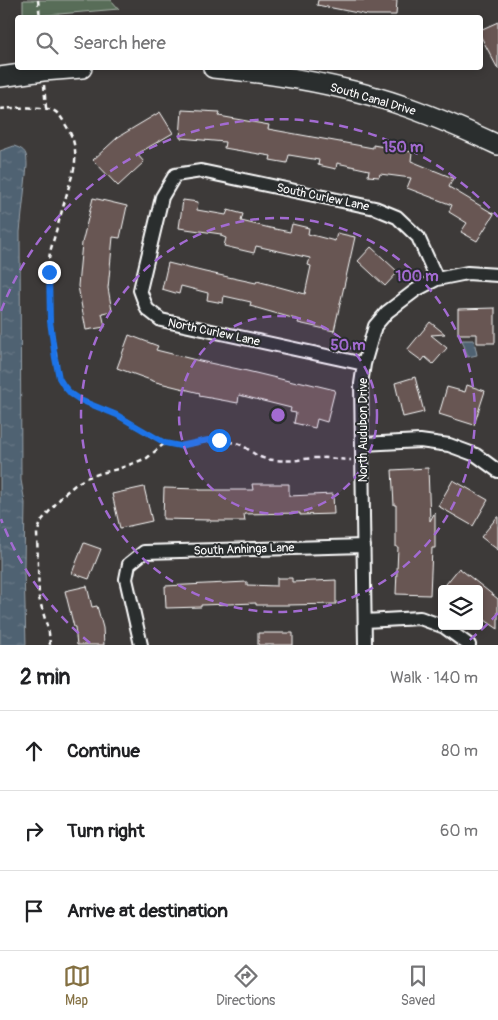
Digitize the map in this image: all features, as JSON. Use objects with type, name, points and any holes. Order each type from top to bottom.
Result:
[{"type":"street","points":[[0,77],[56,70]]},
{"type":"street","name":"South Canal Drive","points":[[243,70],[284,76],[365,94],[406,106],[460,127],[498,145]]},
{"type":"street","name":"South Curlew Lane","points":[[175,175],[201,171],[375,208],[397,217],[418,237],[438,279]]},
{"type":"street","name":"North Curlew Lane","points":[[175,175],[162,197],[140,290],[147,309],[160,320],[364,364]]},
{"type":"street","name":"North Audubon Drive","points":[[365,645],[361,384],[364,364],[375,326],[387,312],[416,290],[438,279],[467,274],[498,275]]},
{"type":"street","points":[[363,444],[420,441],[449,445],[476,455],[498,472]]},
{"type":"street","name":"South Anhinga Lane","points":[[141,645],[126,579],[129,564],[144,552],[364,546]]},
{"type":"street","points":[[365,621],[420,618],[438,625]]},
{"type":"street","points":[[447,630],[468,645]]},
{"type":"path","points":[[38,0],[40,15]]},
{"type":"path","points":[[43,79],[46,108]]},
{"type":"path","points":[[0,109],[46,108],[56,112],[73,138],[76,152],[73,175],[49,260],[50,321],[59,378],[71,394],[80,400],[117,415],[165,443],[180,446],[208,440],[219,440],[241,444],[255,454],[272,459],[296,460],[314,458],[354,460]]},
{"type":"path","points":[[50,645],[49,632],[39,598],[37,533],[42,520],[64,494],[86,478],[147,458],[165,443]]},
{"type":"green space","points":[[23,0],[111,0],[119,9],[47,15],[23,15]]},
{"type":"water","points":[[14,146],[23,151],[27,162],[20,232],[21,480],[25,503],[26,645],[0,645],[0,151]]},
{"type":"water","points":[[462,340],[474,340],[477,355],[468,357]]},
{"type":"building","points":[[318,0],[397,0],[396,15],[368,15],[317,5]]},
{"type":"building","points":[[498,22],[498,69],[483,41],[483,29]]},
{"type":"building","points":[[182,110],[220,112],[219,116],[269,125],[268,129],[373,148],[373,145],[412,152],[411,161],[453,178],[449,187],[494,214],[477,241],[461,232],[467,223],[449,212],[452,205],[407,188],[411,178],[380,174],[379,177],[368,176],[369,170],[337,163],[336,169],[318,165],[319,160],[289,155],[287,163],[270,160],[271,156],[224,148],[225,142],[180,138]]},
{"type":"building","points":[[160,112],[173,133],[137,154],[144,162],[118,186],[93,160],[118,137]]},
{"type":"building","points":[[93,198],[127,206],[120,238],[113,237],[108,288],[112,311],[102,313],[105,327],[86,330],[78,286],[82,243]]},
{"type":"building","points":[[183,200],[198,202],[197,210],[226,215],[228,210],[243,214],[241,221],[270,228],[290,232],[292,224],[309,228],[308,234],[335,241],[337,233],[355,237],[334,331],[298,323],[299,320],[250,306],[251,302],[224,296],[223,303],[207,300],[208,293],[181,286],[179,294],[162,289],[168,263],[256,283],[257,281],[305,294],[311,266],[308,265],[310,258],[256,246],[254,253],[224,246],[226,238],[221,236],[221,234],[179,228]]},
{"type":"building","points":[[371,247],[398,272],[385,286],[358,261]]},
{"type":"building","points":[[495,308],[495,343],[477,343],[477,334],[458,334],[458,309]]},
{"type":"building","points":[[430,322],[445,334],[431,335],[447,348],[433,364],[425,357],[422,361],[407,350]]},
{"type":"building","points":[[129,335],[158,346],[156,350],[335,390],[327,422],[317,419],[315,428],[294,423],[296,413],[290,412],[291,408],[239,395],[238,403],[199,396],[200,393],[156,382],[117,368]]},
{"type":"building","points":[[415,377],[424,412],[403,417],[395,383]]},
{"type":"building","points":[[467,385],[485,391],[474,425],[439,414],[447,387],[465,392]]},
{"type":"building","points":[[428,468],[430,521],[435,512],[435,548],[432,548],[430,595],[396,594],[398,547],[396,547],[396,505],[394,505],[392,470]]},
{"type":"building","points":[[453,480],[488,500],[473,526],[438,506]]},
{"type":"building","points":[[252,484],[289,484],[289,496],[333,494],[334,514],[244,514],[245,521],[163,519],[164,488],[253,490]]},
{"type":"building","points":[[144,487],[152,521],[120,528],[112,494]]},
{"type":"building","points":[[498,516],[498,550],[481,537]]},
{"type":"building","points":[[84,543],[101,549],[89,579],[72,573]]},
{"type":"building","points":[[459,568],[480,585],[445,585]]},
{"type":"building","points":[[277,578],[292,578],[292,582],[336,580],[336,604],[256,605],[256,603],[166,608],[165,586],[247,582],[247,585],[277,586]]},
{"type":"building","points":[[87,586],[92,607],[97,606],[103,628],[104,645],[77,645],[75,627],[65,591]]},
{"type":"building","points":[[483,587],[498,599],[498,629],[483,619]]},
{"type":"building","points":[[258,633],[293,633],[293,645],[258,645]]},
{"type":"route","points":[[49,272],[50,321],[55,358],[59,378],[71,394],[80,400],[117,415],[165,443],[180,446],[208,440],[219,440]]}]
